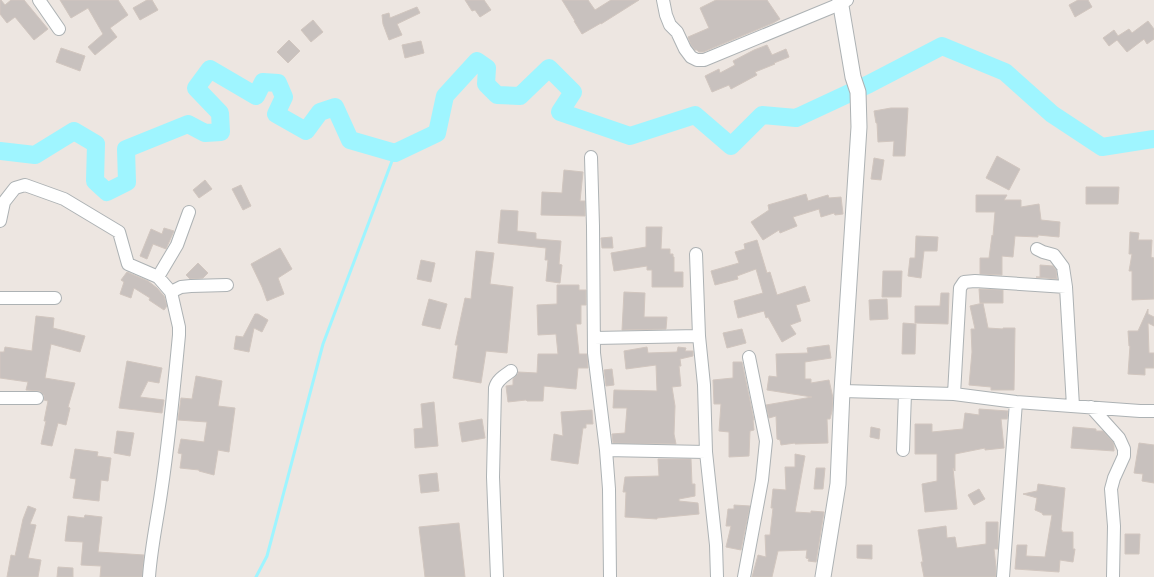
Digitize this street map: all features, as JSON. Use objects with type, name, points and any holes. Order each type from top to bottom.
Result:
[{"type":"street","points":[[39,0],[59,29]]},
{"type":"street","points":[[664,0],[666,15],[670,25],[677,32],[685,49],[691,57],[697,60],[704,60],[842,1],[853,77],[858,92],[859,127],[842,392],[838,484],[822,577]]},
{"type":"street","points":[[591,157],[594,353],[606,450],[609,489],[610,577]]},
{"type":"street","points":[[0,222],[4,202],[15,188],[25,185],[64,199],[119,232],[128,264],[158,277],[170,292],[179,327],[179,335],[174,390],[162,485],[150,557],[149,577]]},
{"type":"street","points":[[158,277],[176,244],[189,212]]},
{"type":"street","points":[[1037,249],[1054,255],[1063,267],[1066,287],[1073,406]]},
{"type":"street","points":[[696,254],[699,336],[704,384],[706,452],[716,546],[717,577]]},
{"type":"street","points":[[954,394],[960,288],[964,282],[975,281],[1066,287]]},
{"type":"street","points":[[170,292],[181,287],[227,286]]},
{"type":"street","points":[[0,298],[55,298]]},
{"type":"street","points":[[594,338],[699,336]]},
{"type":"street","points":[[744,577],[762,480],[766,441],[748,357]]},
{"type":"street","points":[[497,577],[493,477],[496,388],[497,384],[502,378],[511,371]]},
{"type":"street","points":[[842,392],[954,394],[1016,402],[1154,411]]},
{"type":"street","points":[[903,450],[905,393]]},
{"type":"street","points":[[0,398],[37,398]]},
{"type":"street","points":[[1003,577],[1016,402]]},
{"type":"street","points":[[1091,407],[1119,438],[1124,449],[1124,456],[1111,488],[1114,526],[1113,577]]},
{"type":"street","points":[[606,450],[706,452]]},
{"type":"building","points":[[0,0],[5,5],[11,0],[24,0],[48,29],[34,40],[15,17],[7,23],[0,14]]},
{"type":"building","points":[[60,0],[118,0],[128,15],[110,28],[117,37],[95,55],[88,47],[103,34],[88,8],[71,18]]},
{"type":"building","points":[[147,0],[152,0],[158,10],[140,20],[133,8]]},
{"type":"building","points":[[465,0],[484,0],[491,10],[480,17],[475,10],[472,11]]},
{"type":"building","points":[[562,0],[588,0],[595,10],[611,0],[639,0],[582,34]]},
{"type":"building","points":[[716,0],[767,0],[780,19],[703,52],[699,52],[691,45],[688,37],[709,28],[700,8]]},
{"type":"building","points":[[1078,0],[1088,0],[1092,7],[1075,17],[1069,5]]},
{"type":"building","points":[[417,7],[420,13],[397,24],[402,35],[389,40],[383,24],[382,15],[389,13],[390,18]]},
{"type":"building","points":[[313,20],[323,32],[311,42],[301,30]]},
{"type":"building","points":[[1148,21],[1154,29],[1154,39],[1147,44],[1144,39],[1127,52],[1117,40],[1109,46],[1103,38],[1114,30],[1118,36],[1129,29],[1132,33]]},
{"type":"building","points":[[289,40],[300,51],[288,63],[277,52]]},
{"type":"building","points":[[421,41],[424,53],[405,58],[402,45]]},
{"type":"building","points":[[767,45],[772,55],[786,49],[789,57],[755,72],[757,75],[731,89],[729,85],[712,92],[705,76],[719,69],[720,73],[735,65],[733,61]]},
{"type":"building","points":[[61,48],[85,56],[80,71],[56,62]]},
{"type":"building","points":[[891,108],[908,108],[905,156],[893,156],[894,141],[878,142],[877,123],[874,111]]},
{"type":"building","points":[[997,156],[1020,169],[1009,190],[986,178]]},
{"type":"building","points":[[874,158],[884,160],[881,180],[871,179]]},
{"type":"building","points":[[564,170],[583,172],[580,201],[585,201],[585,216],[541,215],[542,192],[562,193]]},
{"type":"building","points":[[205,180],[212,189],[199,198],[193,190]]},
{"type":"building","points":[[241,185],[251,206],[243,210],[232,189]]},
{"type":"building","points":[[1086,187],[1119,187],[1118,204],[1086,204]]},
{"type":"building","points":[[806,194],[808,201],[828,195],[829,198],[841,197],[843,214],[835,215],[834,213],[821,217],[819,209],[793,217],[797,226],[780,233],[779,230],[763,240],[751,222],[769,210],[768,205]]},
{"type":"building","points":[[976,195],[1007,195],[1004,200],[1021,200],[1021,207],[1039,204],[1041,220],[1060,222],[1059,237],[1038,235],[1038,237],[1015,236],[1013,257],[1002,256],[1002,275],[980,274],[980,258],[989,258],[995,212],[976,212]]},
{"type":"building","points":[[501,210],[518,211],[517,231],[536,233],[536,239],[561,241],[559,264],[562,265],[560,283],[546,281],[548,260],[545,260],[546,248],[498,243]]},
{"type":"building","points":[[646,227],[662,227],[661,249],[670,249],[670,254],[673,254],[674,272],[683,272],[683,287],[652,287],[652,270],[647,270],[647,266],[614,271],[611,253],[646,247]]},
{"type":"building","points":[[164,228],[174,231],[166,249],[153,244],[147,259],[140,256],[151,229],[162,234]]},
{"type":"building","points":[[1130,232],[1139,233],[1138,240],[1152,240],[1151,257],[1154,258],[1154,299],[1132,300],[1132,271],[1129,271],[1132,254],[1129,254]]},
{"type":"building","points":[[916,236],[938,237],[937,251],[924,251],[921,278],[908,276],[910,258],[915,258]]},
{"type":"building","points":[[612,237],[613,248],[602,248],[601,238]]},
{"type":"building","points":[[757,240],[767,273],[770,272],[777,295],[805,286],[810,301],[796,305],[801,321],[790,325],[796,334],[782,342],[768,317],[766,318],[764,311],[738,318],[734,301],[763,293],[756,269],[737,276],[738,279],[715,285],[711,271],[739,263],[735,252],[745,249],[744,244]]},
{"type":"building","points":[[280,248],[292,269],[278,278],[284,294],[267,301],[251,264]]},
{"type":"building","points":[[476,251],[494,253],[490,284],[513,287],[507,353],[486,351],[481,383],[453,378],[458,345],[455,345],[465,298],[471,299]]},
{"type":"building","points":[[421,260],[435,263],[431,282],[417,279]]},
{"type":"building","points":[[198,263],[208,273],[203,278],[190,279],[186,275]]},
{"type":"building","points":[[1040,265],[1053,266],[1056,270],[1057,279],[1036,277],[1040,277]]},
{"type":"building","points":[[883,271],[902,271],[901,297],[882,297]]},
{"type":"building","points":[[127,272],[148,281],[157,288],[164,296],[167,306],[164,310],[149,300],[150,298],[134,288],[131,298],[120,294],[124,282],[121,280]]},
{"type":"building","points":[[557,285],[579,285],[579,290],[586,290],[586,305],[581,305],[581,324],[576,324],[579,354],[587,354],[588,368],[578,368],[576,389],[544,386],[543,401],[526,400],[508,402],[506,386],[513,385],[513,379],[518,372],[537,373],[538,354],[558,354],[556,334],[538,335],[537,305],[557,304]]},
{"type":"building","points":[[979,289],[1003,290],[1003,303],[980,303]]},
{"type":"building","points":[[624,292],[645,293],[644,317],[667,317],[666,329],[622,330]]},
{"type":"building","points":[[941,293],[949,293],[948,324],[915,323],[915,306],[940,306]]},
{"type":"building","points":[[429,299],[447,304],[440,329],[422,325]]},
{"type":"building","points":[[887,299],[888,319],[870,320],[869,300]]},
{"type":"building","points":[[983,303],[988,328],[1015,328],[1014,390],[991,390],[991,387],[969,385],[972,352],[971,329],[975,329],[970,306]]},
{"type":"building","points":[[1148,309],[1148,314],[1154,317],[1154,326],[1148,323],[1149,353],[1154,353],[1154,368],[1145,368],[1145,375],[1128,374],[1130,346],[1128,331],[1138,331]]},
{"type":"building","points":[[255,314],[258,314],[268,320],[262,332],[254,328],[249,352],[234,349],[236,336],[243,337]]},
{"type":"building","points":[[36,316],[54,318],[53,328],[85,336],[80,352],[51,344],[45,378],[75,383],[68,407],[70,408],[66,425],[58,423],[52,446],[41,444],[46,421],[44,421],[48,401],[44,400],[44,395],[40,391],[26,390],[28,382],[0,378],[0,352],[4,352],[5,347],[32,351]]},
{"type":"building","points":[[903,323],[916,324],[915,354],[902,354]]},
{"type":"building","points":[[742,329],[746,343],[727,348],[723,333]]},
{"type":"building","points":[[829,345],[831,358],[805,362],[805,379],[811,379],[811,383],[829,380],[833,398],[830,419],[827,419],[828,443],[795,443],[781,445],[780,440],[777,439],[776,416],[769,418],[766,405],[812,397],[767,390],[769,376],[777,377],[776,354],[808,353],[807,348]]},
{"type":"building","points":[[647,347],[648,353],[677,352],[678,347],[686,348],[685,351],[693,351],[693,356],[680,359],[681,366],[679,366],[681,386],[672,387],[675,406],[674,434],[676,444],[613,443],[612,434],[625,433],[627,408],[613,408],[614,390],[657,391],[656,365],[626,369],[624,351]]},
{"type":"building","points":[[127,361],[162,368],[159,383],[148,381],[140,397],[164,400],[162,413],[119,408]]},
{"type":"building","points":[[733,362],[742,362],[754,420],[754,430],[750,431],[749,456],[729,457],[729,432],[719,431],[721,404],[714,404],[713,380],[733,378]]},
{"type":"building","points":[[612,369],[614,385],[606,386],[604,370]]},
{"type":"building","points":[[196,376],[222,381],[218,406],[235,408],[229,452],[218,450],[214,475],[199,470],[180,468],[182,454],[178,453],[181,439],[204,442],[207,422],[178,420],[181,398],[192,399]]},
{"type":"building","points":[[434,402],[438,446],[415,448],[414,429],[423,428],[421,404]]},
{"type":"building","points":[[979,409],[1008,411],[1007,419],[1001,419],[1004,448],[985,450],[985,448],[955,454],[955,471],[953,468],[957,509],[925,512],[922,484],[937,481],[937,454],[915,454],[915,424],[932,424],[932,432],[963,429],[965,413],[979,415]]},
{"type":"building","points":[[592,410],[593,424],[586,424],[586,428],[583,428],[578,464],[551,460],[554,434],[563,436],[561,412]]},
{"type":"building","points":[[482,419],[485,438],[462,442],[459,423]]},
{"type":"building","points":[[871,427],[880,429],[879,439],[870,437]]},
{"type":"building","points":[[1073,427],[1103,431],[1113,442],[1114,451],[1071,448]]},
{"type":"building","points":[[117,431],[134,433],[130,456],[114,453]]},
{"type":"building","points":[[1139,443],[1154,445],[1154,483],[1142,481],[1143,474],[1134,473]]},
{"type":"building","points":[[75,449],[98,452],[97,456],[111,458],[108,481],[101,480],[99,501],[73,498],[76,479],[70,478]]},
{"type":"building","points":[[795,454],[805,456],[795,512],[824,512],[816,562],[808,561],[809,559],[806,558],[807,550],[778,551],[772,577],[752,577],[758,555],[766,557],[765,535],[770,535],[773,508],[771,508],[773,489],[786,490],[785,467],[795,467]]},
{"type":"building","points":[[658,459],[691,459],[692,484],[695,484],[695,496],[679,499],[679,501],[698,503],[699,514],[657,519],[625,517],[626,492],[623,492],[625,477],[659,476]]},
{"type":"building","points":[[816,468],[825,468],[823,489],[814,489]]},
{"type":"building","points":[[437,473],[439,491],[421,493],[419,475]]},
{"type":"building","points":[[1038,484],[1065,488],[1061,530],[1062,532],[1073,532],[1073,549],[1075,549],[1073,562],[1060,560],[1059,572],[1015,569],[1017,545],[1027,545],[1026,556],[1045,557],[1052,515],[1043,515],[1035,510],[1037,498],[1023,494],[1037,491]]},
{"type":"building","points":[[979,489],[985,499],[974,505],[968,495]]},
{"type":"building","points":[[734,505],[750,506],[741,550],[726,547],[731,526],[726,526],[728,509],[734,509]]},
{"type":"building","points":[[28,506],[36,509],[30,524],[36,525],[28,558],[41,560],[38,577],[7,577],[11,555],[15,556],[23,519]]},
{"type":"building","points":[[85,515],[102,517],[98,552],[144,555],[142,577],[100,577],[101,566],[81,565],[83,542],[65,541],[68,516],[84,518]]},
{"type":"building","points":[[986,522],[998,522],[998,549],[994,549],[996,577],[924,577],[918,530],[946,526],[947,538],[955,537],[957,548],[986,544]]},
{"type":"building","points":[[459,523],[465,577],[425,577],[419,527]]},
{"type":"building","points":[[1125,534],[1140,534],[1139,554],[1125,554]]},
{"type":"building","points":[[857,545],[872,545],[872,559],[857,558]]},
{"type":"building","points":[[58,567],[73,568],[73,577],[57,577]]},
{"type":"waterway","points":[[0,151],[35,155],[74,131],[96,144],[95,181],[107,192],[127,182],[126,149],[188,124],[205,133],[221,132],[220,113],[196,88],[210,69],[256,96],[263,82],[278,83],[284,97],[276,114],[306,131],[320,112],[335,107],[350,140],[395,153],[437,133],[445,96],[477,61],[487,68],[486,84],[497,95],[520,96],[549,68],[573,92],[560,112],[630,136],[695,115],[731,146],[762,115],[796,118],[869,84],[942,46],[1005,72],[1052,114],[1102,147],[1154,139]]},
{"type":"waterway","points":[[256,577],[267,556],[323,344],[395,153]]}]
